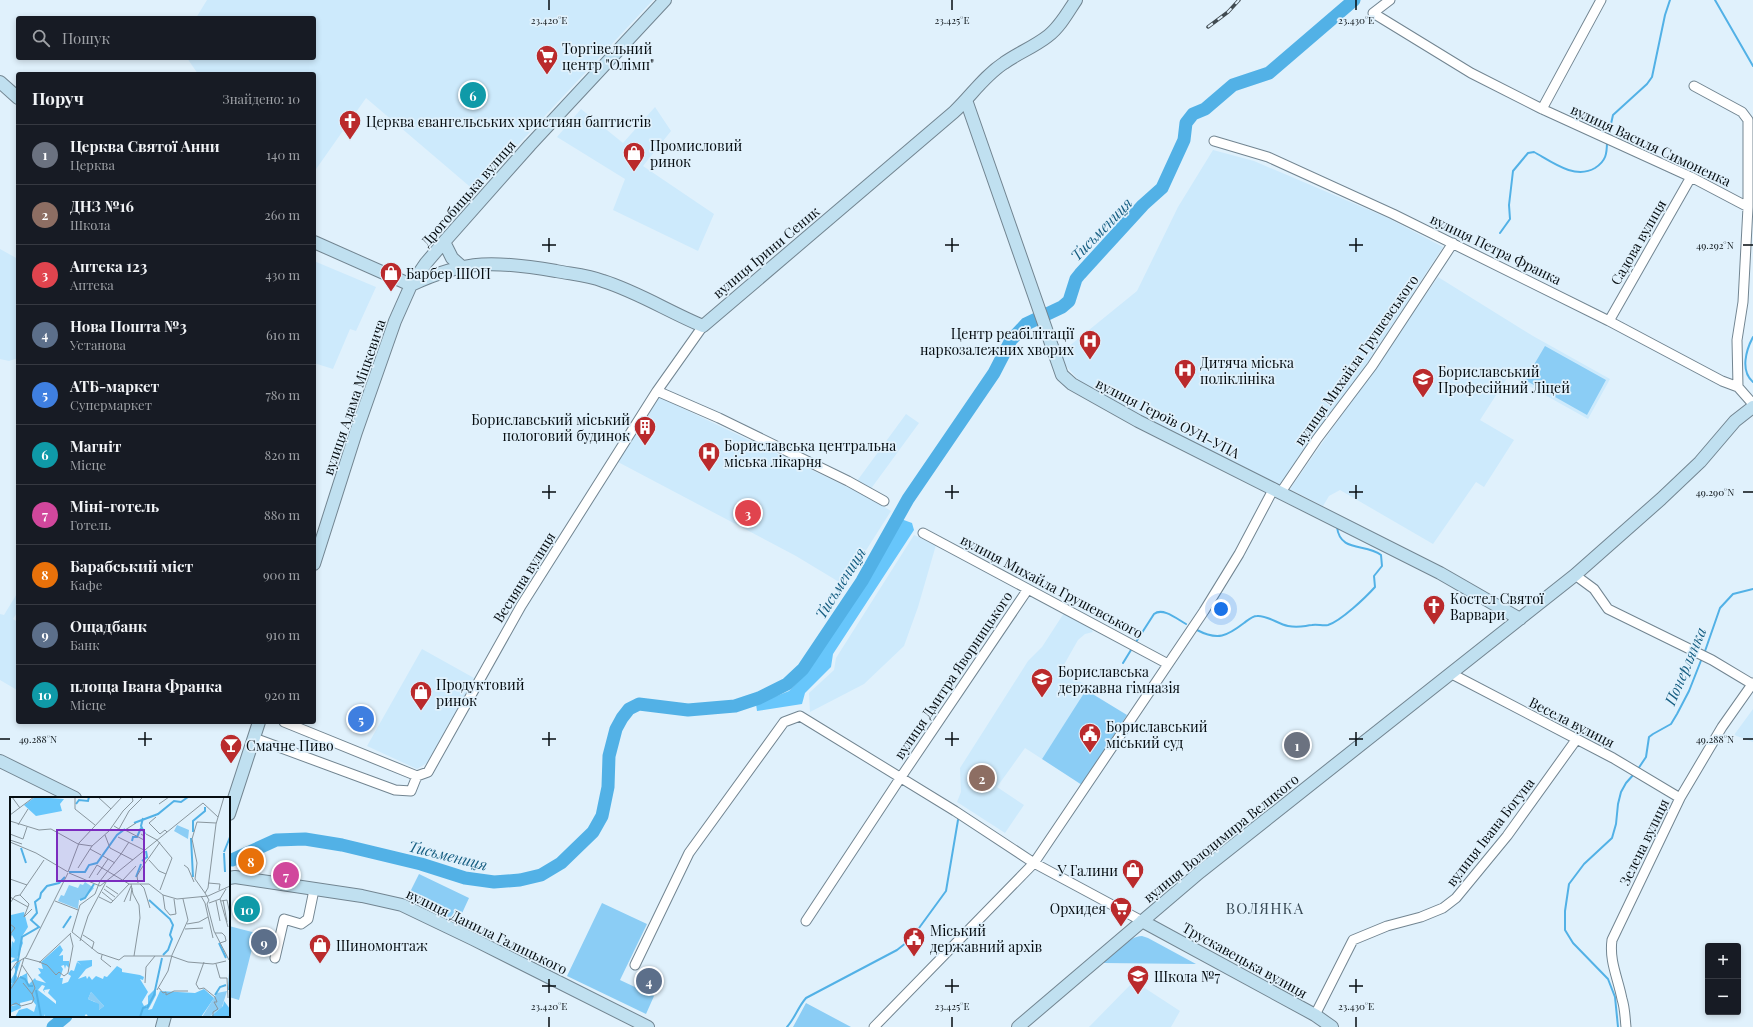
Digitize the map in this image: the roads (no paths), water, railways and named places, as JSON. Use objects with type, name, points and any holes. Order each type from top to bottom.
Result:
[{"type":"street","name":"Дрогобицька вулиця","points":[[411,285],[426,263],[530,145],[665,0]]},
{"type":"street","name":"вулиця Ірини Сеник","points":[[703,326],[966,100],[985,78],[1004,62],[1049,35],[1059,25],[1076,0]]},
{"type":"street","name":"вулиця Василя Симоненка","points":[[1390,0],[1373,13],[1471,73],[1542,109],[1691,177],[1748,207]]},
{"type":"street","points":[[1542,109],[1601,0]]},
{"type":"street","points":[[0,82],[16,96]]},
{"type":"street","name":"вулиця Василя Симоненка","points":[[1694,86],[1742,112],[1748,120],[1748,207],[1743,302],[1737,340],[1738,387]]},
{"type":"street","name":"вулиця Героїв ОУН-УПА","points":[[966,100],[1062,375],[1072,384],[1138,421],[1440,573],[1520,619]]},
{"type":"street","name":"вулиця Петра Франка","points":[[1214,141],[1268,157],[1453,243],[1609,321],[1722,381],[1738,387],[1753,406]]},
{"type":"street","name":"Садова вулиця","points":[[1609,321],[1691,177]]},
{"type":"street","points":[[444,242],[452,258],[462,267]]},
{"type":"street","points":[[316,243],[411,285],[429,276],[476,264],[527,266],[603,280],[703,326]]},
{"type":"street","name":"вулиця Михайла Грушевського","points":[[874,1027],[1034,863],[1204,611],[1277,490],[1317,440],[1372,366],[1453,243]]},
{"type":"street","name":"вулиця Адама Міцкевича","points":[[316,558],[356,432],[395,321],[411,285]]},
{"type":"street","name":"Весняна вулиця","points":[[254,738],[395,790],[411,791],[417,776],[428,772],[520,606],[657,391],[703,326]]},
{"type":"street","points":[[657,391],[720,418],[841,477],[874,494],[884,502]]},
{"type":"street","name":"вулиця Володимира Великого","points":[[1018,1027],[1200,872],[1575,575],[1661,499],[1700,462],[1735,421],[1753,406]]},
{"type":"street","name":"вулиця Михайла Грушевського","points":[[923,533],[1168,664]]},
{"type":"street","points":[[1575,575],[1594,589],[1608,609],[1712,660],[1753,684]]},
{"type":"street","name":"вулиця Дмитра Яворницького","points":[[806,920],[1028,589]]},
{"type":"street","name":"Весела вулиця","points":[[1450,673],[1631,769],[1680,798]]},
{"type":"street","name":"Зелена вулиця","points":[[1626,1027],[1623,1000],[1610,952],[1612,940],[1680,798],[1722,727],[1753,684]]},
{"type":"street","name":"вулиця Дмитра Яворницького","points":[[635,965],[690,853],[784,722],[800,716],[956,810],[1034,863],[1142,921]]},
{"type":"street","points":[[230,811],[258,724]]},
{"type":"street","points":[[289,724],[417,776]]},
{"type":"street","name":"вулиця Івана Богуна","points":[[1315,1015],[1353,940],[1387,926],[1428,914],[1442,908],[1456,898],[1508,836],[1576,740]]},
{"type":"street","points":[[0,761],[73,797]]},
{"type":"street","name":"вулиця Данила Галицького","points":[[230,876],[314,890],[362,896],[402,906],[473,938],[648,1027]]},
{"type":"street","points":[[275,958],[284,919],[301,924],[308,919],[314,890]]},
{"type":"street","name":"Трускавецька вулиця","points":[[1142,921],[1315,1015],[1332,1027]]},
{"type":"street","points":[[162,1027],[165,1017]]},
{"type":"waterway","name":"Тисьмениця","points":[[232,860],[276,840],[305,839],[342,845],[421,864],[465,878],[494,882],[520,880],[541,875],[561,863],[593,832],[602,816],[608,787],[609,756],[616,729],[629,709],[639,704],[688,710],[735,706],[759,698],[787,684],[803,669],[862,581],[908,499],[994,373],[1011,340],[1026,324],[1062,307],[1069,301],[1076,279],[1080,274],[1143,205],[1162,188],[1184,140],[1186,123],[1193,114],[1205,109],[1233,85],[1269,73],[1354,0]]},
{"type":"waterway","points":[[1608,137],[1613,115],[1647,84],[1652,77],[1665,15],[1670,0]]},
{"type":"waterway","name":"Понерлянка","points":[[1715,0],[1753,66]]},
{"type":"waterway","points":[[1500,233],[1510,219],[1509,205],[1513,171],[1528,153],[1534,152],[1556,165],[1572,171],[1587,171],[1602,163],[1607,150],[1607,141]]},
{"type":"waterway","name":"Понерлянка","points":[[1753,337],[1746,354],[1745,366],[1749,377],[1753,382]]},
{"type":"waterway","points":[[1197,630],[1211,635],[1222,636],[1255,616],[1265,617],[1284,625],[1295,627],[1328,625],[1340,619],[1375,587],[1374,576],[1382,566],[1381,555],[1375,551],[1354,546],[1343,541],[1339,535],[1337,527]]},
{"type":"waterway","name":"Понерлянка","points":[[1704,654],[1720,608],[1733,594],[1753,589]]},
{"type":"waterway","points":[[1136,642],[1154,614],[1158,612],[1170,614],[1186,624]]},
{"type":"waterway","points":[[1123,663],[1131,650]]},
{"type":"waterway","name":"Понерлянка","points":[[1638,769],[1646,757],[1649,737],[1671,724],[1689,691],[1702,658]]},
{"type":"waterway","name":"Понерлянка","points":[[1618,1027],[1615,997],[1608,979],[1573,943],[1565,930],[1565,911],[1569,884],[1584,864],[1612,838],[1616,824],[1621,792],[1626,783],[1634,774]]},
{"type":"waterway","points":[[787,1027],[806,998],[897,950],[911,939],[946,891],[958,820]]},
{"type":"waterway","name":"Тисьмениця","points":[[53,1027],[65,1017]]},
{"type":"railway","points":[[1208,27],[1228,12],[1239,0]]},
{"type":"place","name":"Торгівельний центр \"Олімп\"","points":[[547,76]]},
{"type":"place","name":"Магніт","points":[[473,95]]},
{"type":"place","name":"Церква євангельських християн баптистів","points":[[350,140]]},
{"type":"place","name":"Промисловий ринок","points":[[634,172]]},
{"type":"place","name":"Барбер ШОП","points":[[391,292]]},
{"type":"place","name":"Центр реабілітації наркозалежних хворих","points":[[1090,360]]},
{"type":"place","name":"Дитяча міська поліклініка","points":[[1185,390]]},
{"type":"place","name":"Бориславський Професійний Ліцей","points":[[1423,398]]},
{"type":"place","name":"Бориславський міський пологовий будинок","points":[[645,446]]},
{"type":"place","name":"Бориславська центральна міська лікарня","points":[[709,472]]},
{"type":"place","name":"Аптека 123","points":[[748,513]]},
{"type":"place","name":"Костел Святої Варвари","points":[[1434,626]]},
{"type":"place","name":"Бориславська державна гімназія","points":[[1042,698]]},
{"type":"place","name":"Продуктовий ринок","points":[[421,712]]},
{"type":"place","name":"АТБ-маркет","points":[[361,719]]},
{"type":"place","name":"Церква Святої Анни","points":[[1297,745]]},
{"type":"place","name":"Бориславський міський суд","points":[[1090,754]]},
{"type":"place","name":"Смачне Пиво","points":[[231,764]]},
{"type":"place","name":"ДНЗ №16","points":[[982,778]]},
{"type":"place","name":"Барабський міст","points":[[251,861]]},
{"type":"place","name":"Міні-готель","points":[[286,875]]},
{"type":"place","name":"У Галини","points":[[1133,890]]},
{"type":"place","name":"площа Івана Франка","points":[[247,909]]},
{"type":"place","name":"Орхидея","points":[[1121,928]]},
{"type":"place","name":"Ощадбанк","points":[[264,942]]},
{"type":"place","name":"Міський державний архів","points":[[914,958]]},
{"type":"place","name":"Шиномонтаж","points":[[320,964]]},
{"type":"place","name":"Нова Пошта №3","points":[[649,981]]},
{"type":"place","name":"Школа №7","points":[[1138,996]]},
{"type":"district","name":"ВОЛЯНКА","points":[[1265,908]]}]
